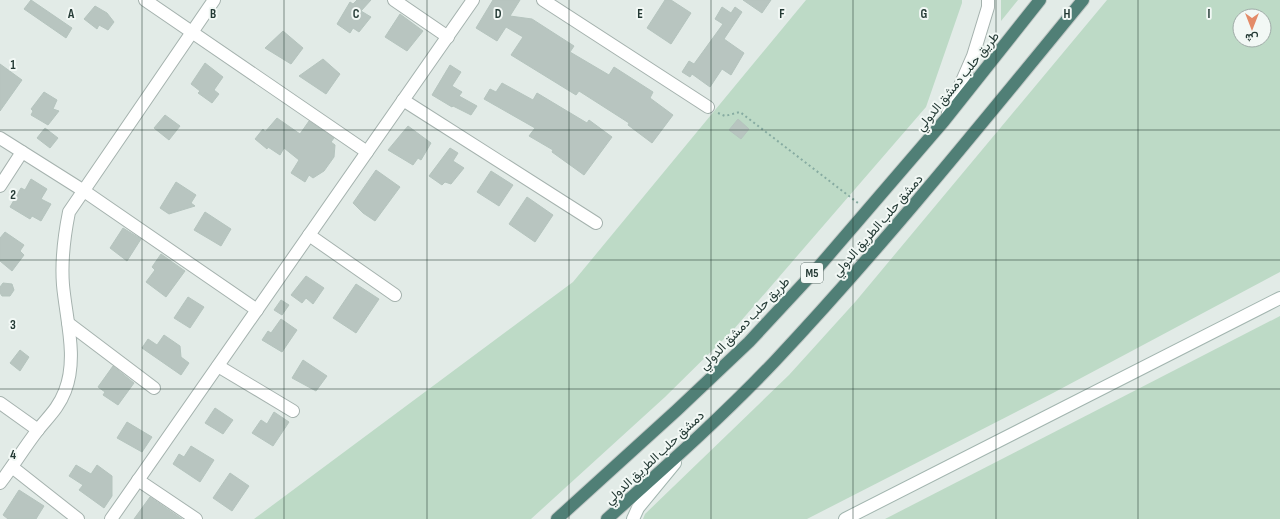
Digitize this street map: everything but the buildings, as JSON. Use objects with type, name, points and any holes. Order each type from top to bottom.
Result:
[{"type":"highway","name":"طريق حلب دمشق الدولي","points":[[557,519],[672,415],[749,342],[814,271],[944,121],[1040,0]]},
{"type":"highway","name":"دمشق حلب الطريق الدولي","points":[[607,519],[700,434],[774,362],[840,290],[969,139],[1083,0]]},
{"type":"street","points":[[145,0],[367,152]]},
{"type":"street","points":[[0,484],[38,430],[56,410],[66,390],[70,363],[68,323],[63,284],[62,244],[69,212],[214,0]]},
{"type":"street","points":[[394,0],[448,37]]},
{"type":"street","points":[[111,519],[473,0]]},
{"type":"street","points":[[543,0],[708,108]]},
{"type":"street","points":[[944,121],[972,56],[988,7],[988,0]]},
{"type":"street","points":[[403,100],[596,223]]},
{"type":"street","points":[[0,138],[84,190],[257,310]]},
{"type":"street","points":[[0,186],[22,152]]},
{"type":"street","points":[[309,235],[395,296]]},
{"type":"street","points":[[844,519],[1280,298]]},
{"type":"street","points":[[68,323],[154,388]]},
{"type":"street","points":[[218,366],[293,411]]},
{"type":"street","points":[[0,403],[38,430]]},
{"type":"street","points":[[633,519],[638,508],[700,434]]},
{"type":"street","points":[[12,467],[78,519]]},
{"type":"street","points":[[138,480],[196,519]]},
{"type":"path","points":[[708,108],[725,116],[740,112],[867,209]]},
{"type":"green space","points":[[806,0],[962,0],[962,3],[926,107],[734,329],[665,397],[531,519],[254,519],[573,282]]},
{"type":"green space","points":[[1001,0],[1018,0],[1001,21]]},
{"type":"green space","points":[[1107,0],[1280,0],[1280,272],[1053,393],[807,519],[643,519],[645,514],[789,375],[856,301]]},
{"type":"green space","points":[[1280,316],[1280,519],[885,519]]}]
